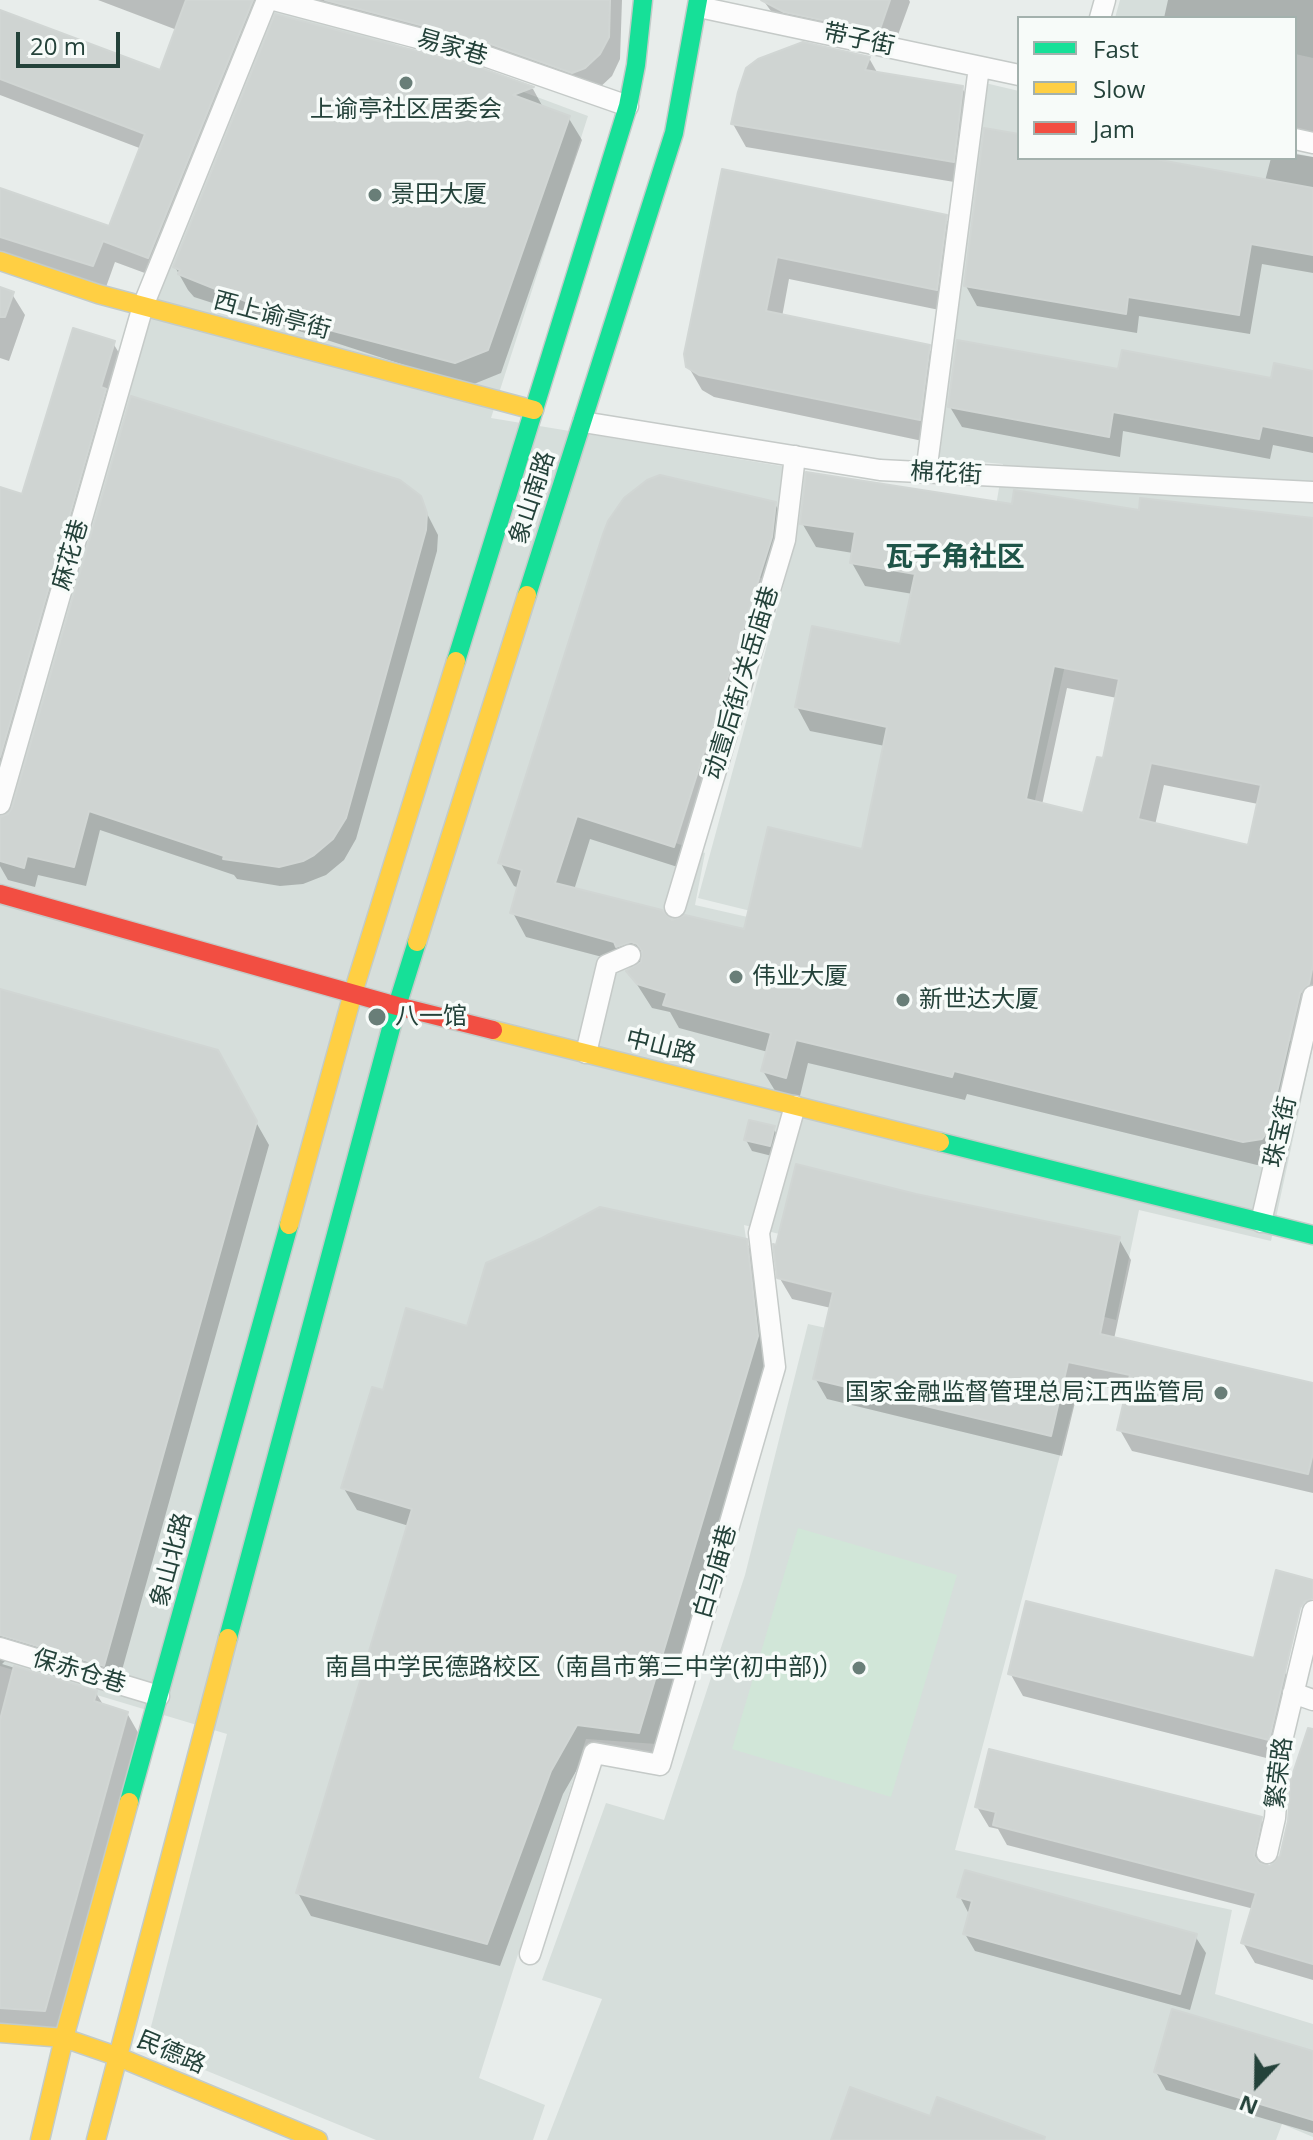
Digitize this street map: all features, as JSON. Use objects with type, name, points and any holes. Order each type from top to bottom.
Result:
[{"type":"main road","name":"象山南路","points":[[353,993],[628,106],[643,0]]},
{"type":"main road","name":"象山南路","points":[[397,1006],[674,133],[698,3]]},
{"type":"main road","name":"西上谕亭街","points":[[0,261],[143,306],[534,410]]},
{"type":"main road","name":"中山路","points":[[0,894],[397,1006],[1313,1235]]},
{"type":"main road","name":"象山北路","points":[[40,2140],[64,2038],[353,993]]},
{"type":"main road","points":[[96,2140],[397,1006]]},
{"type":"main road","name":"民德路","points":[[0,2033],[64,2038],[116,2056],[318,2140]]},
{"type":"lane","points":[[143,306],[267,0]]},
{"type":"lane","name":"易家巷","points":[[274,0],[482,55],[628,106]]},
{"type":"lane","name":"带子街","points":[[698,3],[1017,75]]},
{"type":"lane","points":[[926,473],[979,67]]},
{"type":"lane","name":"麻花巷","points":[[0,804],[143,306]]},
{"type":"lane","name":"棉花街","points":[[583,422],[880,470],[1313,492]]},
{"type":"lane","name":"动壹后街/关岳庙巷","points":[[675,907],[785,540],[795,456]]},
{"type":"lane","points":[[586,1053],[607,965],[630,955]]},
{"type":"lane","name":"珠宝街","points":[[1261,1222],[1313,996]]},
{"type":"lane","name":"白马庙巷","points":[[530,1954],[594,1753],[660,1765],[775,1367],[759,1233],[795,1106]]},
{"type":"lane","name":"繁荣路","points":[[1267,1853],[1275,1818],[1280,1749],[1313,1611]]},
{"type":"lane","name":"保赤仓巷","points":[[0,1648],[159,1696]]},
{"type":"lane","points":[[1293,1693],[1313,1700]]},
{"type":"shaded area","points":[[1120,0],[1313,0],[1313,58],[1297,54],[1297,16],[1116,16]]},
{"type":"shaded area","points":[[273,6],[384,40],[588,116],[491,418],[787,467],[779,537],[767,580],[672,549],[590,814],[705,853],[695,905],[1313,1046],[1271,1241],[1139,1210],[1116,1320],[744,1225],[765,1366],[656,1744],[586,1739],[479,2078],[545,2105],[533,2140],[376,2140],[146,2046],[227,1734],[0,1666],[0,784],[139,291]]},
{"type":"shaded area","points":[[985,83],[1017,91],[1017,160],[1297,160],[1297,153],[1313,157],[1313,537],[995,512],[1003,464],[926,457]]},
{"type":"shaded area","points":[[802,471],[983,500],[1076,616],[1017,881],[852,936],[698,898],[796,539],[794,523]]},
{"type":"shaded area","name":"南昌中学民德路校区（南昌市第三中学(初中部)）","points":[[808,1324],[1079,1384],[955,1850],[1232,1910],[1215,1994],[1313,2024],[1313,2137],[1282,2124],[1276,2140],[547,2140],[602,1999],[542,1980],[606,1803],[664,1820],[745,1575]]},
{"type":"green space","points":[[798,1528],[957,1575],[891,1797],[732,1749]]},
{"type":"building","points":[[186,0],[253,0],[148,258],[103,241],[93,266],[0,237],[0,188],[109,226],[145,134],[0,79],[0,10],[160,70]]},
{"type":"building","points":[[325,0],[610,0],[609,37],[600,54],[585,68],[572,73],[485,42]]},
{"type":"building","points":[[761,0],[890,0],[879,32],[784,12]]},
{"type":"building","name":"景田大厦","points":[[275,14],[478,67],[534,87],[513,95],[570,116],[488,350],[455,363],[295,321],[178,274],[180,270],[173,267]]},
{"type":"building","points":[[803,42],[870,57],[865,70],[963,86],[954,162],[731,124],[746,68],[758,59]]},
{"type":"building","points":[[984,128],[1017,134],[1017,160],[1160,160],[1313,188],[1313,255],[1251,244],[1239,315],[1128,297],[1126,314],[964,286]]},
{"type":"building","points":[[722,169],[947,215],[937,290],[777,257],[766,311],[930,345],[920,420],[699,375],[686,367],[684,354]]},
{"type":"building","points":[[0,287],[14,292],[5,317],[0,317]]},
{"type":"building","points":[[73,328],[115,341],[101,387],[106,389],[0,757],[0,487],[22,494]]},
{"type":"building","points":[[957,340],[1118,369],[1122,350],[1271,378],[1274,363],[1313,371],[1313,436],[1262,426],[1259,439],[1113,412],[1109,437],[948,407]]},
{"type":"building","points":[[131,396],[400,480],[421,496],[427,513],[426,530],[346,818],[333,839],[303,861],[279,867],[223,859],[224,856],[89,811],[74,867],[27,856],[24,868],[0,861],[0,817],[12,808]]},
{"type":"building","points":[[806,472],[1012,504],[1014,490],[1139,510],[1140,498],[1313,518],[1313,965],[1309,984],[1300,993],[1268,1131],[1262,1139],[1243,1142],[954,1071],[952,1077],[796,1040],[786,1078],[761,1071],[771,1033],[663,1005],[667,993],[637,984],[626,971],[641,962],[642,951],[637,944],[631,942],[616,947],[614,942],[510,913],[522,870],[498,863],[603,534],[624,498],[647,480],[660,475],[776,502],[772,537],[674,847],[577,816],[555,883],[662,910],[672,920],[685,915],[744,929],[768,827],[862,849],[887,727],[795,707],[812,626],[900,644],[915,574],[850,563],[855,532],[800,524]],"holes":[[[1054,666],[1119,679],[1103,758],[1097,757],[1083,813],[1026,799]],[[1151,763],[1261,785],[1248,845],[1138,819]]]},
{"type":"building","points":[[0,989],[218,1050],[257,1121],[104,1666],[0,1635]]},
{"type":"building","points":[[749,1120],[775,1126],[770,1146],[744,1140]]},
{"type":"building","points":[[796,1164],[916,1194],[1120,1237],[1100,1334],[1313,1383],[1313,1453],[1308,1474],[1117,1430],[1130,1375],[1068,1362],[1051,1436],[813,1379],[833,1292],[777,1278],[773,1244],[776,1245]]},
{"type":"building","points":[[600,1207],[747,1239],[758,1336],[639,1733],[577,1725],[551,1771],[487,1944],[296,1893],[412,1509],[341,1488],[372,1387],[383,1390],[406,1308],[467,1326],[486,1263]]},
{"type":"building","points":[[1276,1570],[1313,1580],[1313,1598],[1300,1608],[1269,1740],[1008,1674],[1026,1601],[1254,1658]]},
{"type":"building","points":[[14,1666],[97,1691],[94,1701],[128,1712],[45,2011],[0,2008],[0,1720]]},
{"type":"building","points":[[1308,1728],[1313,1729],[1313,1964],[1241,1943],[1256,1893],[993,1825],[996,1812],[975,1807],[989,1749],[1262,1817],[1254,1856],[1259,1863],[1270,1866],[1280,1856],[1288,1821],[1291,1779]]},
{"type":"building","points":[[965,1870],[1197,1934],[1180,1994],[963,1934],[972,1901],[957,1897]]},
{"type":"building","points":[[1172,2009],[1313,2051],[1313,2120],[1154,2072]]},
{"type":"building","points":[[850,2087],[930,2116],[937,2097],[1045,2137],[1044,2140],[831,2140]]},
{"type":"traffic: fast","points":[[456,661],[628,106],[643,0]]},
{"type":"traffic: fast","points":[[527,595],[674,133],[698,0]]},
{"type":"traffic: fast","points":[[228,1638],[397,1006],[417,942]]},
{"type":"traffic: fast","points":[[940,1142],[1313,1235]]},
{"type":"traffic: fast","points":[[129,1802],[289,1225]]},
{"type":"traffic: slow","points":[[0,261],[98,294],[534,410]]},
{"type":"traffic: slow","points":[[417,942],[527,595]]},
{"type":"traffic: slow","points":[[289,1225],[353,993],[456,661]]},
{"type":"traffic: slow","points":[[493,1030],[940,1142]]},
{"type":"traffic: slow","points":[[96,2140],[228,1638]]},
{"type":"traffic: slow","points":[[40,2140],[64,2038],[129,1802]]},
{"type":"traffic: slow","points":[[0,2033],[64,2038],[116,2056],[318,2140]]},
{"type":"traffic: jam","points":[[0,894],[493,1030]]},
{"type":"place","name":"上谕亭社区居委会","points":[[406,83]]},
{"type":"place","name":"景田大厦","points":[[375,195]]},
{"type":"place","name":"伟业大厦","points":[[736,977]]},
{"type":"place","name":"新世达大厦","points":[[903,1000]]},
{"type":"place","name":"八一馆","points":[[377,1017]]},
{"type":"place","name":"国家金融监督管理总局江西监管局","points":[[1221,1393]]},
{"type":"place","name":"南昌中学民德路校区（南昌市第三中学(初中部)）","points":[[859,1668]]},
{"type":"district","name":"瓦子角社区","points":[[955,558]]}]
